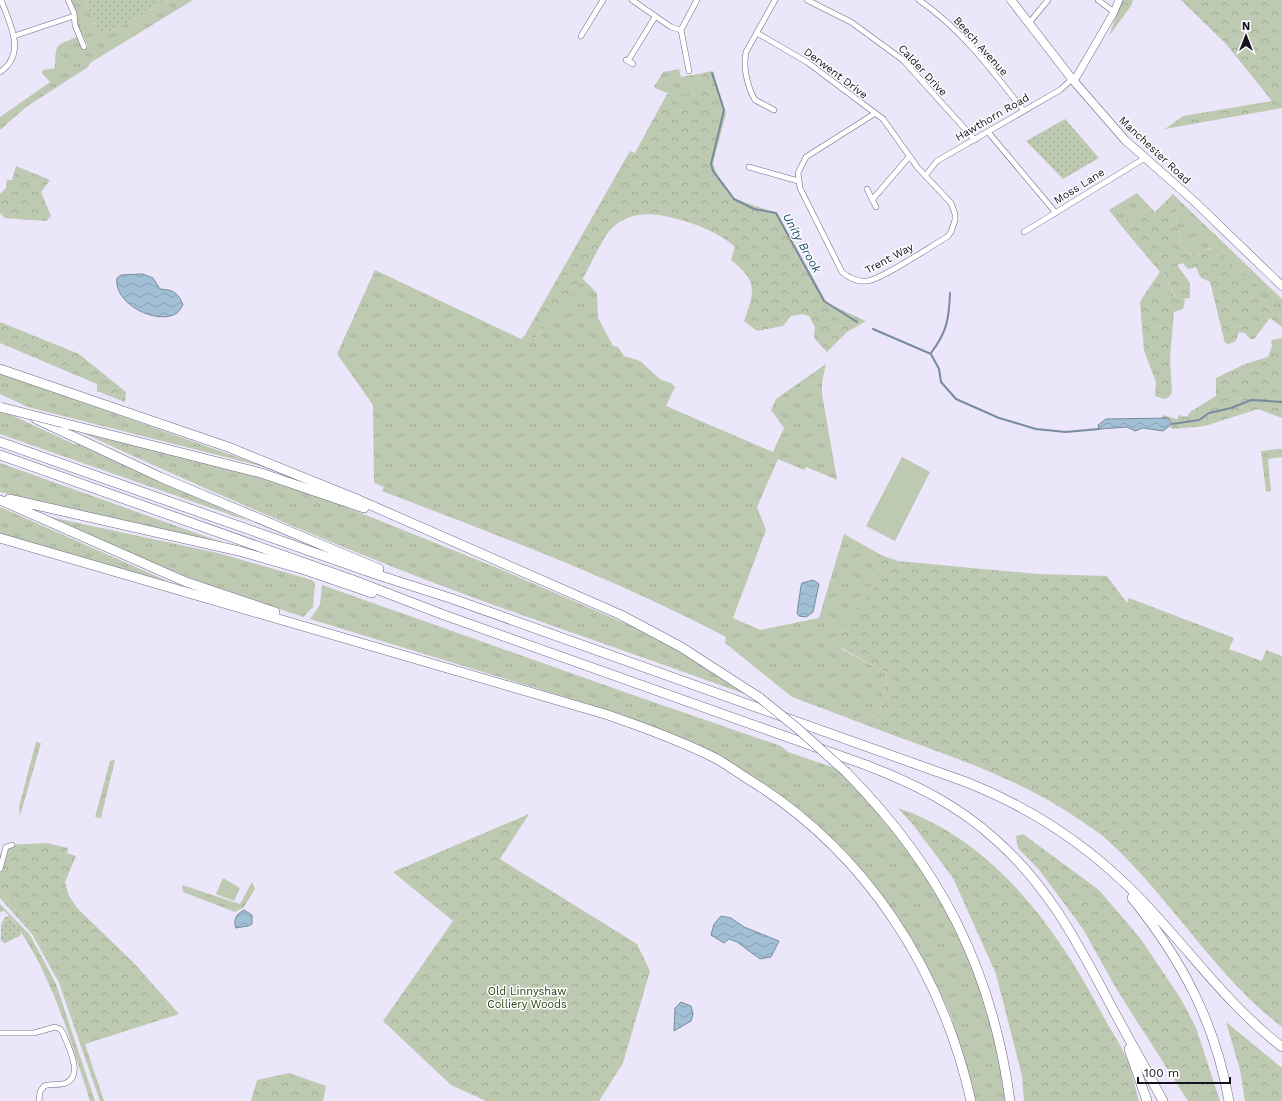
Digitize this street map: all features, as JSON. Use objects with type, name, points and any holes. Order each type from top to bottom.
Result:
[{"type":"highway","points":[[0,369],[228,448],[359,500],[555,585],[628,619],[681,646],[760,698],[798,728],[846,772],[904,836],[938,886],[955,917],[979,971],[1001,1043],[1010,1101]]},
{"type":"highway","points":[[0,402],[160,477],[453,599]]},
{"type":"highway","points":[[0,407],[261,473],[413,524]]},
{"type":"highway","points":[[0,442],[378,575],[453,599],[993,793],[1056,827],[1104,863],[1159,918],[1240,1011],[1282,1048]]},
{"type":"highway","points":[[0,455],[353,580],[444,615],[866,765],[905,781],[943,801],[996,840],[1040,885],[1070,929],[1163,1101]]},
{"type":"highway","points":[[0,498],[239,551],[306,570],[444,615]]},
{"type":"highway","points":[[0,498],[30,513],[186,582],[442,666]]},
{"type":"highway","points":[[0,538],[605,714],[665,734],[716,759],[771,793],[797,812],[856,869],[884,905],[908,941],[930,982],[944,1013],[960,1059],[971,1101]]},
{"type":"highway","points":[[1104,863],[1152,923],[1184,972],[1199,1002],[1211,1032],[1221,1065],[1229,1101]]},
{"type":"highway","points":[[1115,1014],[1140,1076],[1147,1101]]},
{"type":"main road","name":"Manchester Road","points":[[1011,0],[1030,22],[1073,80],[1121,135],[1194,201],[1282,286]]},
{"type":"street","points":[[0,72],[7,66],[13,57],[16,45],[1,0]]},
{"type":"street","points":[[68,0],[74,16],[75,25],[84,47]]},
{"type":"street","points":[[581,35],[604,0]]},
{"type":"street","points":[[632,0],[655,17],[681,30]]},
{"type":"street","points":[[683,72],[690,71],[681,30],[697,0]]},
{"type":"street","points":[[774,110],[755,100],[745,69],[746,52],[775,0]]},
{"type":"street","name":"Calder Drive","points":[[809,0],[851,22],[890,49],[902,60],[975,140]]},
{"type":"street","name":"Beech Avenue","points":[[919,0],[961,35],[984,60],[1023,110]]},
{"type":"street","points":[[1030,22],[1048,0]]},
{"type":"street","points":[[1098,0],[1114,12]]},
{"type":"street","points":[[1073,80],[1114,12],[1119,0]]},
{"type":"street","points":[[14,36],[74,16]]},
{"type":"street","points":[[629,62],[655,17]]},
{"type":"street","name":"Derwent Drive","points":[[757,33],[807,62],[874,114],[883,119],[896,137]]},
{"type":"street","name":"Hawthorn Road","points":[[925,176],[937,161],[1060,90],[1073,80]]},
{"type":"street","points":[[749,167],[798,181],[798,173],[806,157],[874,114]]},
{"type":"street","points":[[988,132],[1056,213]]},
{"type":"street","name":"Trent Way","points":[[798,181],[842,272],[853,280],[868,281],[876,279],[947,237],[951,232],[955,220],[954,208],[909,157],[896,137]]},
{"type":"street","points":[[872,200],[909,157]]},
{"type":"street","name":"Moss Lane","points":[[1024,232],[1145,158]]},
{"type":"street","points":[[867,189],[876,207]]},
{"type":"street","points":[[0,869],[6,847],[12,845]]},
{"type":"street","points":[[0,1033],[34,1033],[55,1027],[60,1029],[63,1033],[74,1066],[74,1074],[65,1084],[44,1086],[40,1092],[39,1101]]},
{"type":"green space","points":[[70,0],[84,0],[100,33],[116,29],[167,0],[193,0],[90,63],[88,67],[26,107],[0,130],[0,117],[50,82],[42,73],[43,70],[55,68],[56,50],[60,44],[77,37],[82,49],[88,46],[77,24]]},
{"type":"green space","points":[[84,0],[167,0],[116,29],[100,33]]},
{"type":"green space","points":[[1122,0],[1133,0],[1131,6],[1109,36]]},
{"type":"green space","points":[[1181,0],[1282,0],[1282,108],[1165,129],[1183,116],[1272,101],[1226,44]]},
{"type":"green space","points":[[679,69],[681,77],[703,73],[699,86],[694,93],[683,96],[670,94],[654,87],[663,72]]},
{"type":"green space","points":[[713,71],[726,114],[713,163],[717,174],[735,199],[777,213],[827,303],[866,321],[847,332],[827,352],[814,338],[815,327],[809,316],[803,314],[791,316],[783,326],[757,331],[744,321],[752,294],[752,287],[746,274],[731,260],[735,247],[710,230],[681,220],[654,214],[645,214],[628,218],[620,222],[608,232],[582,280],[565,303],[535,339],[525,335],[630,151],[635,153],[667,94],[691,94],[698,87],[703,73]]},
{"type":"green space","points":[[1065,119],[1099,158],[1063,179],[1026,141]]},
{"type":"green space","points":[[16,166],[50,180],[41,192],[51,216],[46,221],[5,218],[0,213],[0,194],[6,188],[7,180],[12,180]]},
{"type":"green space","points":[[1137,193],[1152,209],[1128,217],[1123,228],[1109,210]]},
{"type":"green space","points":[[1173,194],[1181,202],[1177,214],[1180,238],[1189,254],[1193,255],[1213,249],[1227,257],[1231,271],[1240,271],[1282,319],[1282,327],[1270,318],[1254,339],[1250,339],[1245,333],[1239,332],[1236,341],[1229,344],[1225,343],[1210,282],[1200,277],[1196,267],[1189,269],[1183,263],[1177,265],[1190,283],[1190,298],[1183,299],[1185,300],[1183,309],[1174,312],[1170,358],[1172,392],[1169,397],[1164,399],[1155,396],[1156,382],[1144,351],[1140,302],[1148,289],[1176,297],[1163,272],[1160,272],[1123,228],[1128,217],[1152,209],[1155,212]]},
{"type":"green space","points":[[1181,202],[1282,299],[1282,319],[1231,271],[1211,248],[1195,255],[1189,253],[1180,238],[1177,214]]},
{"type":"green space","points":[[375,270],[521,339],[525,335],[535,339],[583,279],[597,293],[598,318],[613,346],[618,347],[624,356],[640,361],[661,380],[671,383],[675,387],[666,406],[773,452],[784,428],[771,410],[776,399],[826,364],[822,382],[822,394],[837,480],[806,467],[804,470],[778,459],[757,507],[766,530],[733,618],[760,630],[819,618],[844,534],[881,555],[881,573],[871,587],[874,589],[841,649],[887,673],[877,729],[792,697],[725,643],[726,637],[684,616],[557,559],[382,491],[384,487],[374,483],[373,405],[337,354]]},
{"type":"green space","points":[[1160,272],[1163,272],[1176,298],[1148,289]]},
{"type":"green space","points":[[0,322],[79,354],[126,392],[125,402],[97,391],[97,384],[0,343]]},
{"type":"green space","points":[[1282,338],[1282,418],[1258,409],[1205,426],[1173,429],[1169,426],[1172,424],[1161,419],[1163,415],[1177,419],[1179,415],[1187,417],[1190,412],[1216,396],[1216,378],[1245,364],[1268,357],[1272,346],[1271,340]]},
{"type":"green space","points":[[0,373],[265,467],[28,407],[0,394]]},
{"type":"green space","points":[[0,411],[76,445],[78,443],[251,522],[0,434]]},
{"type":"green space","points":[[83,433],[237,471],[321,497],[500,569],[629,625],[672,647],[745,694],[485,602],[398,569],[319,537],[161,469]]},
{"type":"green space","points":[[1282,449],[1282,457],[1268,459],[1271,491],[1266,492],[1261,451]]},
{"type":"green space","points":[[902,457],[930,472],[895,541],[866,526]]},
{"type":"green space","points":[[0,463],[224,543],[0,492]]},
{"type":"green space","points":[[0,507],[165,580],[165,582],[0,535]]},
{"type":"green space","points":[[50,517],[218,553],[312,580],[315,583],[313,607],[303,617],[206,584],[165,568]]},
{"type":"green space","points":[[881,555],[898,561],[1038,574],[1107,576],[1127,603],[1129,598],[1234,638],[1229,649],[1262,661],[1266,650],[1282,656],[1282,1027],[1257,1006],[1234,983],[1150,885],[1099,833],[1057,805],[1008,780],[982,768],[877,729],[887,673],[841,648],[837,632],[874,589],[871,587],[881,573]]},
{"type":"green space","points":[[322,585],[781,746],[788,752],[835,768],[846,777],[882,814],[936,891],[966,949],[986,1007],[999,1058],[1005,1101],[974,1101],[966,1066],[951,1016],[926,964],[893,910],[847,853],[801,810],[756,778],[697,744],[654,727],[591,705],[310,619],[320,605]]},
{"type":"green space","points":[[36,742],[41,743],[20,816],[19,807]]},
{"type":"green space","points":[[115,760],[101,818],[95,817],[110,761]]},
{"type":"green space","points":[[898,808],[932,822],[963,841],[992,864],[1018,890],[1042,919],[1064,949],[1083,980],[1126,1057],[1139,1101],[1024,1101],[1022,1076],[996,974],[953,878],[914,826]]},
{"type":"green space","name":"Old Linnyshaw Colliery Woods","points":[[529,814],[500,859],[637,944],[650,971],[623,1063],[599,1101],[486,1101],[451,1085],[383,1021],[453,921],[393,872]]},
{"type":"green space","points":[[1023,834],[1099,890],[1140,938],[1181,999],[1196,1028],[1220,1101],[1188,1101],[1117,990],[1083,929],[1040,871],[1018,848],[1016,836]]},
{"type":"green space","points":[[47,843],[68,848],[67,853],[76,856],[65,882],[69,896],[78,909],[133,962],[179,1014],[85,1044],[60,984],[34,933],[0,893],[0,855],[5,845]]},
{"type":"green space","points":[[223,878],[240,888],[234,901],[216,894]]},
{"type":"green space","points":[[252,882],[255,889],[244,907],[235,912],[183,892],[182,885],[240,904]]},
{"type":"green space","points":[[0,893],[34,933],[60,984],[85,1044],[104,1101],[100,1101],[59,983],[32,934],[0,898]]},
{"type":"green space","points":[[0,904],[30,935],[56,984],[95,1101],[90,1101],[62,1017],[45,976],[15,923],[4,911],[0,912]]},
{"type":"green space","points":[[9,916],[21,932],[20,936],[5,943],[1,941],[1,925],[5,917]]},
{"type":"green space","points":[[1226,1022],[1282,1068],[1282,1101],[1245,1101],[1240,1070]]},
{"type":"green space","points":[[289,1073],[326,1086],[323,1101],[251,1101],[257,1080]]},
{"type":"water","points":[[143,274],[153,278],[160,289],[172,291],[177,294],[183,305],[177,313],[159,317],[149,314],[138,310],[129,304],[122,296],[118,288],[117,278],[121,275]]},
{"type":"water","points":[[1168,418],[1172,424],[1163,431],[1143,428],[1135,431],[1127,427],[1099,429],[1098,425],[1106,419]]},
{"type":"water","points":[[813,580],[819,584],[813,612],[806,617],[799,616],[797,613],[802,583]]},
{"type":"water","points":[[244,910],[252,915],[252,924],[236,928],[236,918],[239,913]]},
{"type":"water","points":[[721,916],[731,918],[744,927],[779,941],[771,957],[760,959],[737,942],[729,939],[724,943],[711,935],[714,924]]},
{"type":"water","points":[[681,1002],[691,1006],[693,1014],[691,1021],[674,1031],[675,1008]]},
{"type":"waterway","name":"Unity Brook","points":[[712,73],[724,110],[711,164],[713,171],[734,199],[754,209],[776,213],[824,301],[857,322]]},
{"type":"waterway","points":[[931,353],[944,332],[948,318],[950,293]]},
{"type":"waterway","name":"Unity Brook","points":[[873,329],[931,354],[939,369],[941,382],[956,399],[999,418],[1036,429],[1066,432],[1099,429]]},
{"type":"waterway","name":"Unity Brook","points":[[1172,424],[1199,420],[1209,413],[1231,408],[1251,400],[1282,402]]}]
